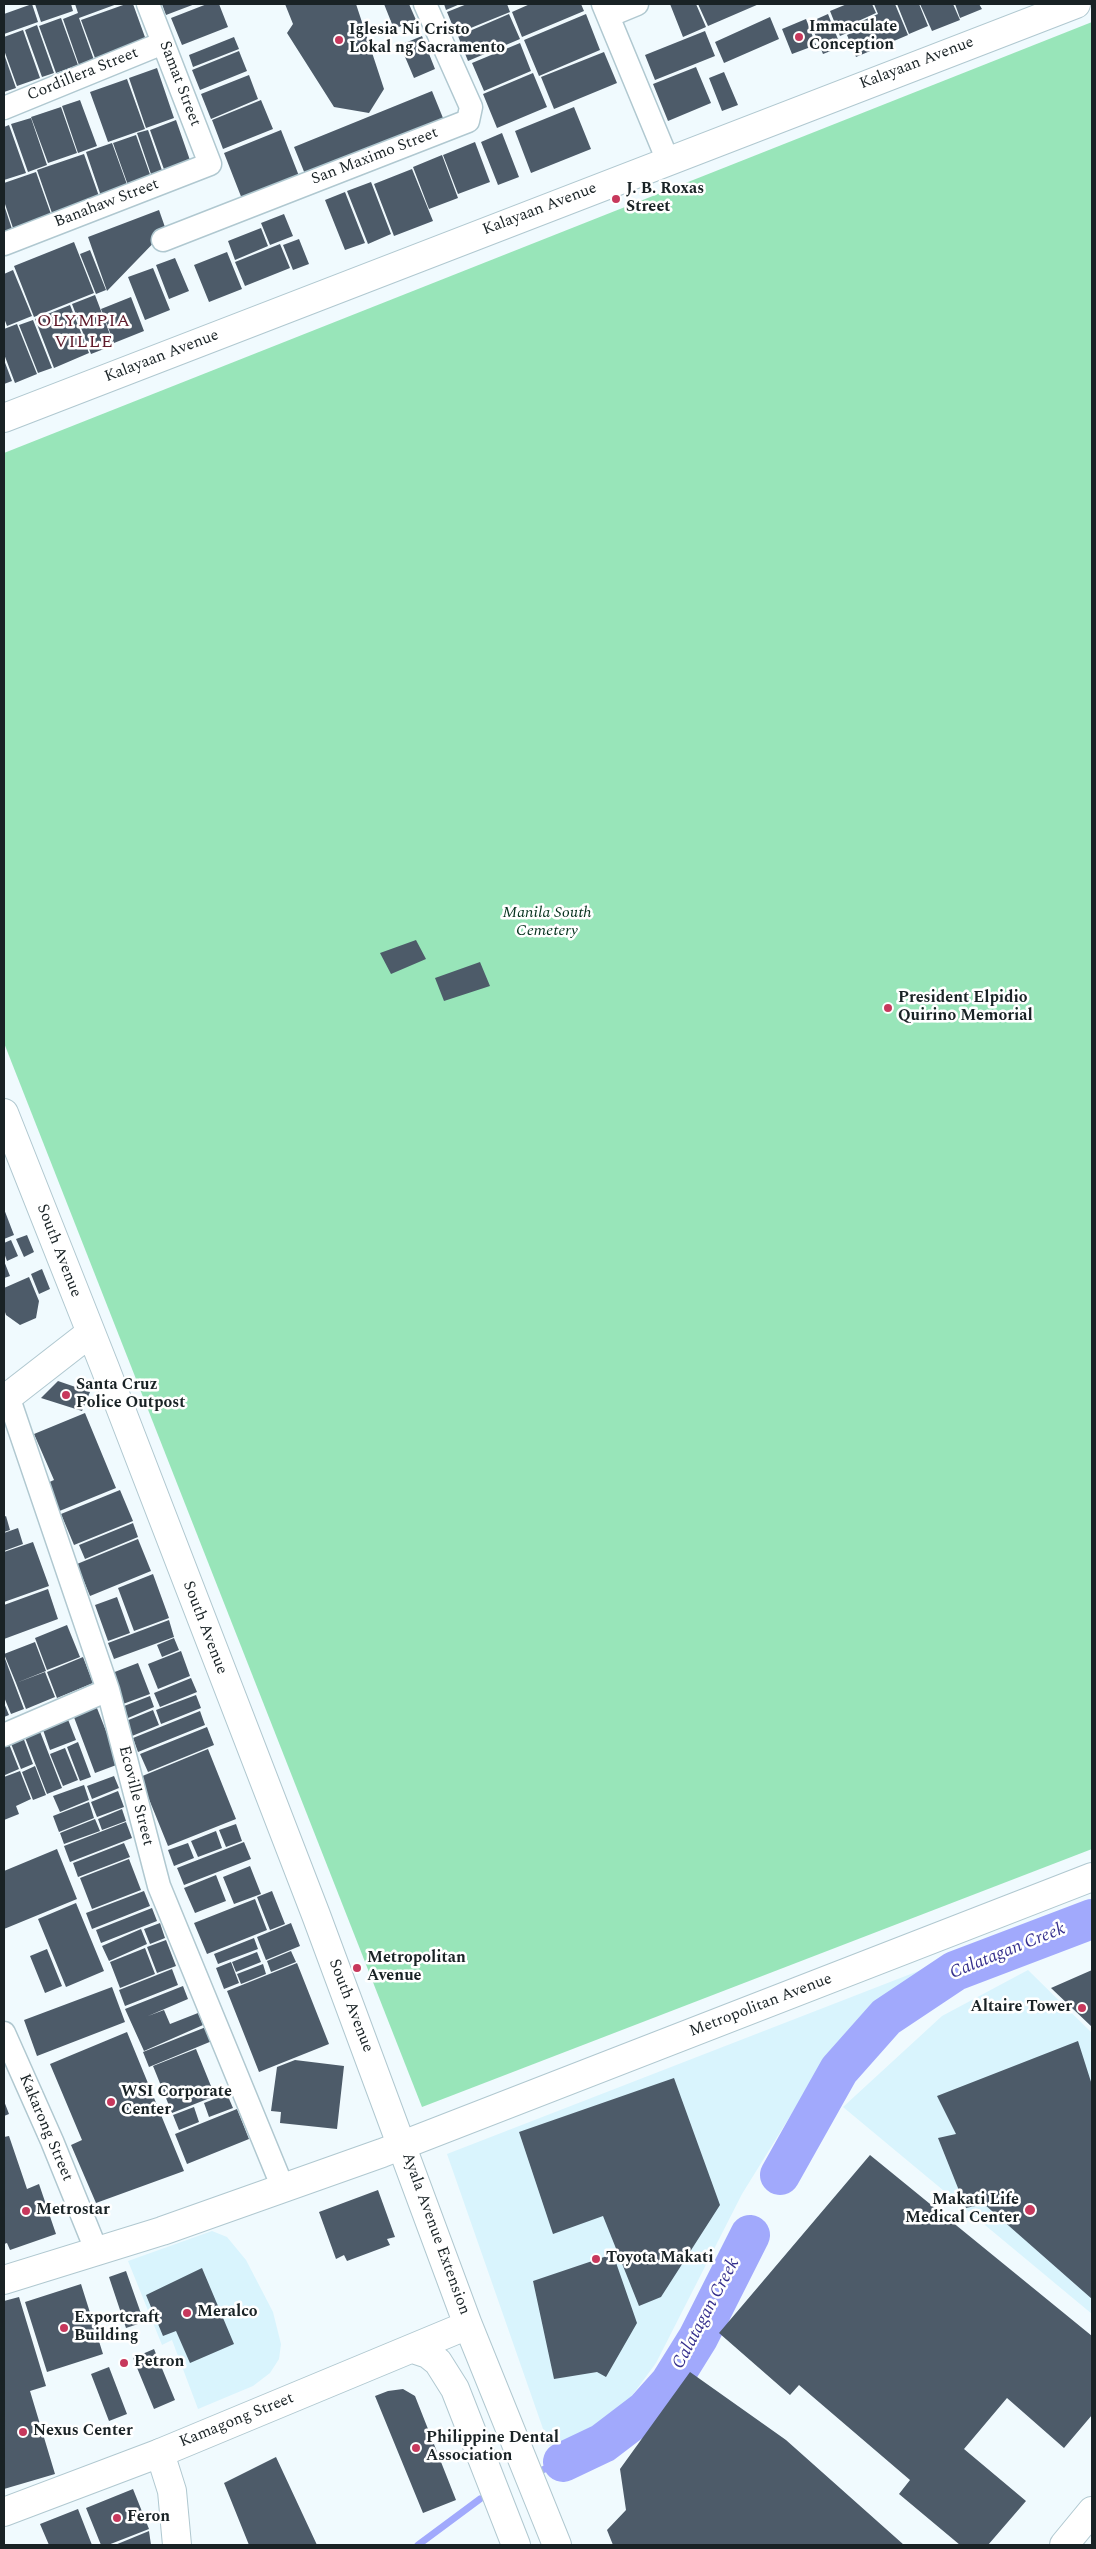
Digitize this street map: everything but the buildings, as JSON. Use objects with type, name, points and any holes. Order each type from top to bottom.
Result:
[{"type":"main road","name":"Kalayaan Avenue","points":[[4,418],[1076,4]]},
{"type":"main road","name":"South Avenue","points":[[4,1113],[312,1906],[402,2144]]},
{"type":"main road","points":[[6,1398],[90,1333]]},
{"type":"main road","name":"Metropolitan Avenue","points":[[4,2280],[162,2232],[402,2144],[645,2052],[1092,1877]]},
{"type":"main road","name":"Ayala Avenue Extension","points":[[402,2144],[468,2325],[557,2545]]},
{"type":"main road","name":"Ayala Avenue Extension","points":[[455,2389],[458,2355],[468,2325]]},
{"type":"main road","name":"Kamagong Street","points":[[4,2512],[160,2453],[468,2325]]},
{"type":"main road","name":"Ayala Avenue Extension","points":[[413,2349],[428,2354],[438,2362],[455,2389],[516,2545]]},
{"type":"main road","points":[[160,2453],[172,2491],[177,2545]]},
{"type":"main road","points":[[1067,2544],[1092,2511]]},
{"type":"street","name":"Samat Street","points":[[148,4],[210,164]]},
{"type":"street","name":"San Maximo Street","points":[[163,240],[468,121],[471,107],[425,4]]},
{"type":"street","points":[[637,4],[606,10],[668,161]]},
{"type":"street","name":"Cordillera Street","points":[[4,108],[163,43]]},
{"type":"street","name":"Banahaw Street","points":[[4,244],[210,164]]},
{"type":"street","name":"Ecoville Street","points":[[6,1398],[108,1690],[160,1886],[283,2188]]},
{"type":"street","points":[[4,1735],[108,1690]]},
{"type":"street","name":"Kakarong Street","points":[[4,2033],[52,2141],[97,2252]]},
{"type":"shaded area","name":"Toyota Makati","points":[[921,1970],[923,1976],[868,2018],[810,2084],[742,2194],[656,2363],[631,2397],[594,2430],[549,2446],[447,2154]]},
{"type":"shaded area","name":"Makati Life Medical Center","points":[[1028,1970],[1092,2033],[1092,2314],[843,2107],[942,2016]]},
{"type":"shaded area","points":[[212,2231],[227,2237],[246,2260],[273,2312],[281,2344],[279,2359],[270,2373],[253,2386],[198,2409],[172,2340],[162,2345],[128,2261]]},
{"type":"green space","name":"Manila South Cemetery","points":[[1092,22],[1092,1849],[422,2107],[4,1043],[4,453]]},
{"type":"waterway","name":"Calatagan Creek","points":[[780,2175],[839,2070],[886,2017],[955,1971],[1092,1919]]},
{"type":"waterway","name":"Calatagan Creek","points":[[563,2462],[603,2443],[645,2411],[670,2383],[698,2338],[750,2235]]},
{"type":"waterway","name":"Calatagan Creek","points":[[537,2472],[563,2462]]},
{"type":"waterway","name":"Calatagan Creek","points":[[418,2545],[480,2499]]},
{"type":"place","name":"Immaculate Conception","points":[[799,37]]},
{"type":"place","name":"Iglesia Ni Cristo Lokal ng Sacramento","points":[[339,40]]},
{"type":"place","name":"J. B. Roxas Street","points":[[616,199]]},
{"type":"place","name":"President Elpidio Quirino Memorial","points":[[888,1008]]},
{"type":"place","name":"Santa Cruz Police Outpost","points":[[66,1395]]},
{"type":"place","name":"Metropolitan Avenue","points":[[357,1968]]},
{"type":"place","name":"Altaire Tower","points":[[1082,2008]]},
{"type":"place","name":"WSI Corporate Center","points":[[111,2102]]},
{"type":"place","name":"Makati Life Medical Center","points":[[1030,2210]]},
{"type":"place","name":"Metrostar","points":[[26,2211]]},
{"type":"place","name":"Toyota Makati","points":[[596,2259]]},
{"type":"place","name":"Meralco","points":[[187,2313]]},
{"type":"place","name":"Exportcraft Building","points":[[64,2328]]},
{"type":"place","name":"Petron","points":[[124,2363]]},
{"type":"place","name":"Nexus Center","points":[[23,2432]]},
{"type":"place","name":"Philippine Dental Association","points":[[416,2448]]},
{"type":"place","name":"Feron","points":[[117,2518]]},
{"type":"district","name":"OLYMPIA VILLE","points":[[84,332]]}]
